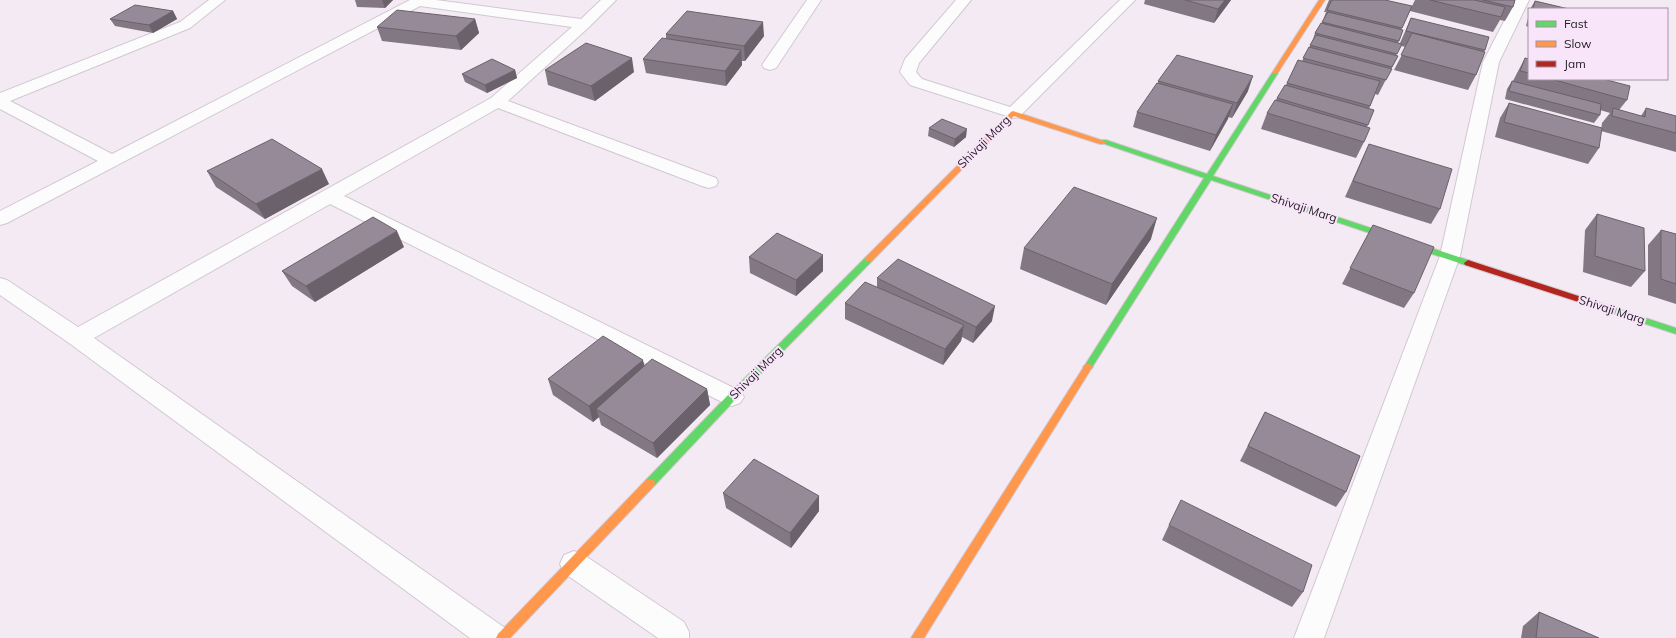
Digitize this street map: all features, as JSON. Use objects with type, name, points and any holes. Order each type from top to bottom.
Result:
[{"type":"street","points":[[77,337],[497,102],[609,0]]},
{"type":"street","points":[[770,65],[814,0]]},
{"type":"street","points":[[964,0],[911,62],[908,72],[916,82],[1013,113],[1128,0]]},
{"type":"street","points":[[917,638],[1208,177],[1322,0]]},
{"type":"street","points":[[1309,638],[1450,256],[1491,62],[1522,0]]},
{"type":"street","points":[[0,100],[185,26],[216,1]]},
{"type":"street","points":[[0,219],[420,1],[584,24]]},
{"type":"street","points":[[0,100],[112,160]]},
{"type":"street","points":[[497,102],[709,182]]},
{"type":"street","name":"Shivaji Marg","points":[[502,638],[732,397],[1013,113],[1676,331]]},
{"type":"street","points":[[330,196],[732,397]]},
{"type":"street","points":[[0,284],[77,337],[494,638]]},
{"type":"street","points":[[574,564],[674,632],[674,638]]},
{"type":"building","points":[[1185,0],[1225,0],[1218,9]]},
{"type":"building","points":[[1332,0],[1385,0],[1412,6],[1402,28],[1327,10]]},
{"type":"building","points":[[1430,0],[1474,0],[1505,7],[1501,17]]},
{"type":"building","points":[[1483,0],[1515,0],[1513,7]]},
{"type":"building","points":[[1535,1],[1565,8],[1533,8]]},
{"type":"building","points":[[135,5],[173,11],[149,25],[110,19]]},
{"type":"building","points":[[397,10],[475,19],[456,36],[377,27]]},
{"type":"building","points":[[687,11],[763,22],[744,46],[666,34]]},
{"type":"building","points":[[1328,12],[1403,30],[1399,41],[1322,22]]},
{"type":"building","points":[[1411,18],[1489,37],[1485,50],[1406,31]]},
{"type":"building","points":[[1321,23],[1402,44],[1397,54],[1315,33]]},
{"type":"building","points":[[1412,33],[1485,52],[1476,75],[1401,55]]},
{"type":"building","points":[[1316,35],[1398,56],[1392,67],[1310,45]]},
{"type":"building","points":[[662,38],[741,50],[725,71],[643,59]]},
{"type":"building","points":[[586,43],[632,58],[591,86],[545,70]]},
{"type":"building","points":[[1309,47],[1392,69],[1386,80],[1303,58]]},
{"type":"building","points":[[1177,55],[1253,76],[1237,103],[1158,81]]},
{"type":"building","points":[[1525,58],[1528,59],[1528,73],[1520,71]]},
{"type":"building","points":[[492,59],[515,70],[485,85],[462,74]]},
{"type":"building","points":[[1298,60],[1380,81],[1370,106],[1287,83]]},
{"type":"building","points":[[1555,80],[1607,80],[1630,86],[1627,100]]},
{"type":"building","points":[[1512,81],[1601,104],[1600,115],[1509,91]]},
{"type":"building","points":[[1157,83],[1233,104],[1216,135],[1137,112]]},
{"type":"building","points":[[1285,85],[1374,110],[1368,125],[1277,98]]},
{"type":"building","points":[[1275,100],[1370,128],[1364,142],[1267,113]]},
{"type":"building","points":[[1509,103],[1602,128],[1599,148],[1504,122]]},
{"type":"building","points":[[1613,108],[1645,117],[1646,108],[1676,116],[1676,133],[1612,116]]},
{"type":"building","points":[[942,119],[967,129],[955,139],[929,128]]},
{"type":"building","points":[[272,139],[322,169],[256,204],[207,171]]},
{"type":"building","points":[[1369,144],[1452,169],[1440,209],[1353,181]]},
{"type":"building","points":[[1074,187],[1157,218],[1112,284],[1024,248]]},
{"type":"building","points":[[1597,214],[1644,228],[1645,271],[1595,256]]},
{"type":"building","points":[[373,217],[397,231],[306,286],[282,271]]},
{"type":"building","points":[[1373,225],[1434,247],[1414,293],[1350,268]]},
{"type":"building","points":[[1661,230],[1676,234],[1676,284],[1661,279]]},
{"type":"building","points":[[777,233],[823,255],[796,280],[749,257]]},
{"type":"building","points":[[898,259],[995,306],[976,327],[877,278]]},
{"type":"building","points":[[865,282],[964,325],[945,349],[845,303]]},
{"type":"building","points":[[603,336],[643,360],[589,406],[548,379]]},
{"type":"building","points":[[652,359],[707,389],[653,443],[596,409]]},
{"type":"building","points":[[1265,412],[1360,456],[1346,492],[1248,446]]},
{"type":"building","points":[[754,459],[819,496],[790,533],[723,493]]},
{"type":"building","points":[[1181,500],[1312,565],[1303,592],[1169,525]]},
{"type":"building","points":[[1539,612],[1599,638],[1536,638]]},
{"type":"traffic: fast","points":[[1088,367],[1275,73]]},
{"type":"traffic: fast","points":[[1103,142],[1468,263]]},
{"type":"traffic: fast","points":[[650,483],[732,397],[869,259]]},
{"type":"traffic: fast","points":[[1600,306],[1676,331]]},
{"type":"traffic: slow","points":[[1275,73],[1322,0]]},
{"type":"traffic: slow","points":[[869,259],[1013,113],[1103,142]]},
{"type":"traffic: slow","points":[[917,638],[1088,367]]},
{"type":"traffic: slow","points":[[502,638],[650,483]]},
{"type":"traffic: jam","points":[[1468,263],[1600,306]]}]
